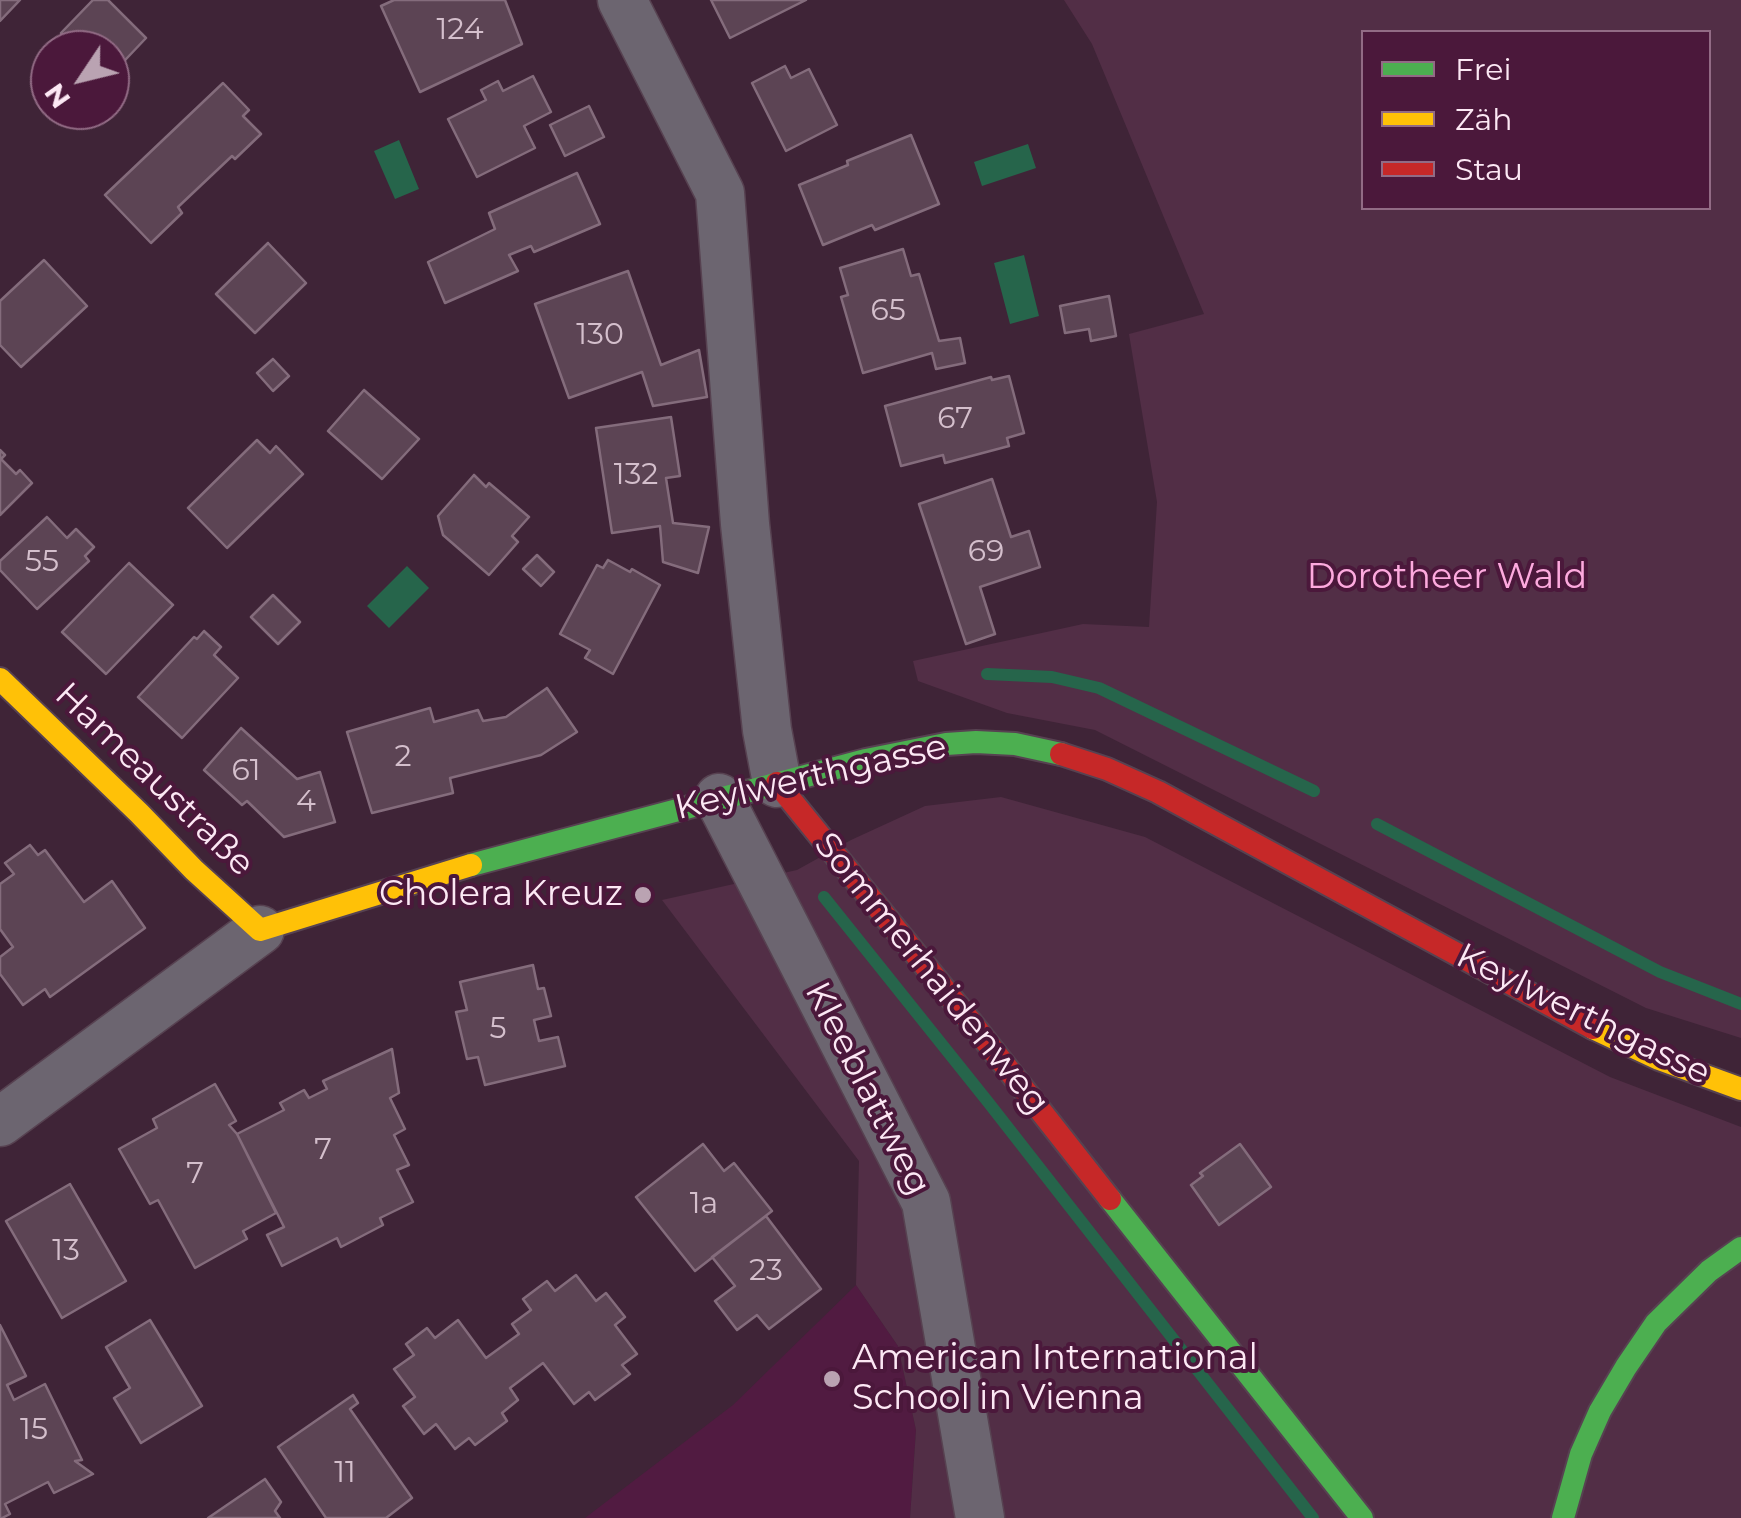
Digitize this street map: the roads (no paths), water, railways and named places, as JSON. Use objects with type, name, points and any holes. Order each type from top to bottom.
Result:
[{"type":"main road","name":"Hameaustraße","points":[[0,680],[260,930]]},
{"type":"main road","name":"Keylwerthgasse","points":[[260,930],[512,853],[777,782],[910,750],[976,742],[1015,744],[1092,764],[1158,792],[1596,1028],[1659,1059],[1741,1089]]},
{"type":"main road","name":"Sommerhaidenweg","points":[[777,782],[1362,1518]]},
{"type":"main road","points":[[1563,1518],[1581,1454],[1600,1411],[1626,1368],[1656,1323],[1709,1270],[1741,1248]]},
{"type":"street","name":"Sommerhaidenweg","points":[[622,0],[720,193],[746,524],[767,730],[777,782]]},
{"type":"street","name":"Kleeblattweg","points":[[719,798],[926,1202],[980,1518]]},
{"type":"street","name":"Keylwerthgasse","points":[[0,1122],[260,930]]},
{"type":"waterway","points":[[987,674],[1052,677],[1099,688],[1314,791]]},
{"type":"waterway","points":[[1377,824],[1660,972],[1741,1004]]},
{"type":"waterway","points":[[824,897],[1313,1518]]},
{"type":"place","name":"Cholera Kreuz","points":[[643,895]]},
{"type":"place","name":"American International School in Vienna","points":[[832,1379]]},
{"type":"park label","name":"Dorotheer Wald","points":[[1447,578]]}]
